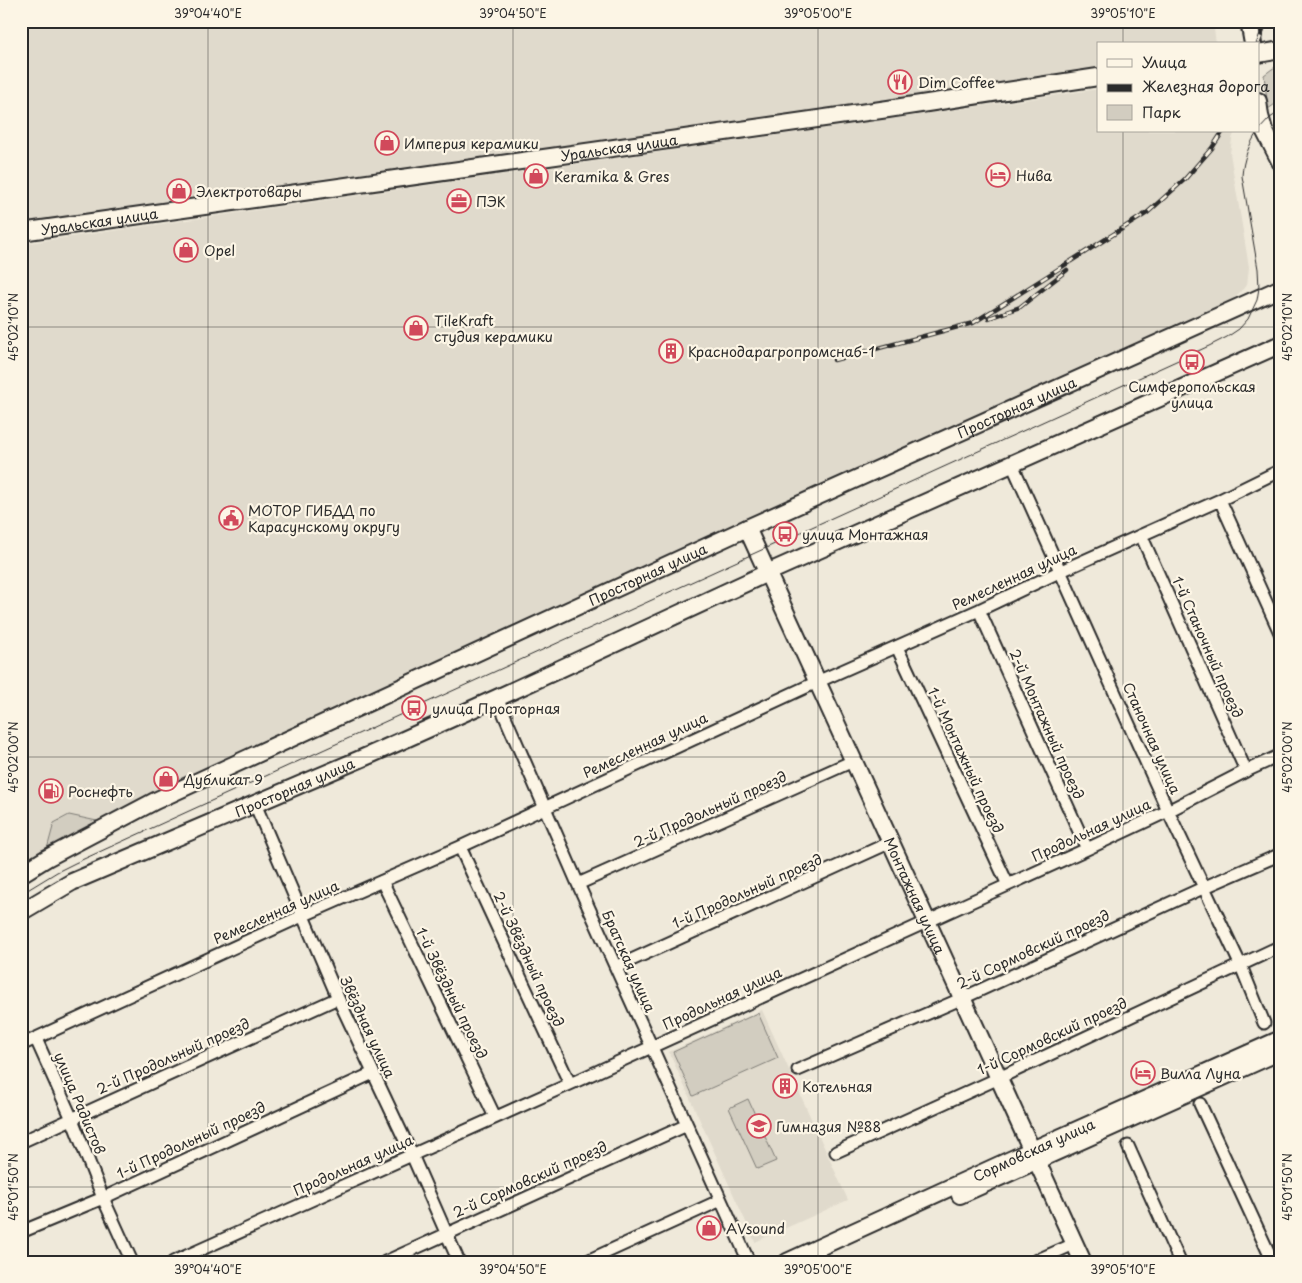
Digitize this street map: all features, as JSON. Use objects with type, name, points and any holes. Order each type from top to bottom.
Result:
[{"type":"street","points":[[1249,21],[1253,42]]},
{"type":"street","points":[[1260,55],[1281,50]]},
{"type":"street","points":[[1260,56],[1281,54]]},
{"type":"street","name":"Уральская улица","points":[[21,233],[235,206],[358,185],[869,115],[1097,79]]},
{"type":"street","points":[[1260,116],[1264,130],[1281,163]]},
{"type":"street","name":"Просторная улица","points":[[21,874],[46,858],[155,801],[747,528],[1281,288]]},
{"type":"street","name":"Просторная улица","points":[[21,912],[72,882],[497,698],[767,573],[1281,344]]},
{"type":"street","name":"Станочная улица","points":[[1012,464],[1168,811],[1241,966],[1264,1023]]},
{"type":"street","name":"Ремесленная улица","points":[[21,1045],[302,916],[460,847],[1220,500],[1281,470]]},
{"type":"street","points":[[1220,500],[1281,635]]},
{"type":"street","name":"Монтажная улица","points":[[747,528],[1083,1262]]},
{"type":"street","name":"1-й Станочный проезд","points":[[1141,536],[1246,771]]},
{"type":"street","name":"2-й Монтажный проезд","points":[[979,610],[1087,849]]},
{"type":"street","name":"1-й Монтажный проезд","points":[[897,647],[1008,885]]},
{"type":"street","name":"Братская улица","points":[[497,698],[578,884],[748,1262]]},
{"type":"street","name":"Продольная улица","points":[[173,1262],[1087,849],[1281,755]]},
{"type":"street","name":"2-й Продольный проезд","points":[[578,884],[853,761]]},
{"type":"street","name":"Звёздная улица","points":[[255,804],[338,998],[412,1155],[458,1262]]},
{"type":"street","name":"1-й Продольный проезд","points":[[616,967],[891,842]]},
{"type":"street","name":"2-й Звёздный проезд","points":[[460,847],[570,1084]]},
{"type":"street","name":"2-й Сормовский проезд","points":[[798,1070],[963,998],[1281,854]]},
{"type":"street","name":"1-й Звёздный проезд","points":[[382,882],[495,1118]]},
{"type":"street","name":"1-й Сормовский проезд","points":[[836,1152],[1281,946]]},
{"type":"street","name":"2-й Продольный проезд","points":[[21,1142],[338,998]]},
{"type":"street","name":"улица Радистов","points":[[36,1038],[132,1262]]},
{"type":"street","name":"Сормовская улица","points":[[812,1262],[1281,1039]]},
{"type":"street","name":"Сормовская улица","points":[[787,1262],[1281,1051]]},
{"type":"street","name":"1-й Продольный проезд","points":[[21,1232],[103,1198],[373,1073]]},
{"type":"street","points":[[1200,1104],[1273,1262]]},
{"type":"street","name":"2-й Сормовский проезд","points":[[385,1262],[687,1125]]},
{"type":"street","points":[[1128,1146],[1180,1262]]},
{"type":"street","points":[[585,1262],[721,1200]]},
{"type":"street","points":[[1033,1262],[1074,1244]]},
{"type":"shaded area","points":[[21,21],[1213,21],[1216,42],[1097,42],[1097,73],[453,163],[318,179],[234,193],[21,223]]},
{"type":"shaded area","points":[[1097,89],[1097,132],[1235,132],[1230,153],[1249,267],[1247,285],[1233,299],[141,799],[21,868],[21,244]]},
{"type":"shaded area","name":"Гимназия №88","points":[[762,1010],[848,1200],[755,1242],[669,1052]]},
{"type":"green space","points":[[1281,64],[1281,100],[1268,109],[1264,75]]},
{"type":"green space","points":[[69,815],[97,821],[47,849],[54,823]]},
{"type":"green space","points":[[758,1013],[778,1058],[693,1096],[673,1052]]},
{"type":"green space","points":[[748,1099],[776,1161],[757,1169],[729,1108]]},
{"type":"tram line","points":[[1260,129],[1270,118],[1281,111]]},
{"type":"tram line","points":[[21,894],[75,863],[1227,337],[1239,329],[1248,319],[1257,300],[1259,288],[1258,269],[1242,176],[1247,152],[1257,132]]},
{"type":"railway","points":[[1259,42],[1263,30],[1263,21]]},
{"type":"railway","points":[[834,360],[973,323],[1147,213],[1185,179],[1212,148],[1222,132]]},
{"type":"railway","points":[[989,318],[1020,307],[1067,270]]},
{"type":"place","name":"Dim Coffee","points":[[900,82]]},
{"type":"place","name":"Империя керамики","points":[[387,143]]},
{"type":"place","name":"Нива","points":[[998,175]]},
{"type":"place","name":"Keramika & Gres","points":[[536,176]]},
{"type":"place","name":"Электротовары","points":[[179,191]]},
{"type":"place","name":"ПЭК","points":[[459,201]]},
{"type":"place","name":"Opel","points":[[186,250]]},
{"type":"place","name":"TileKraft студия керамики","points":[[416,328]]},
{"type":"place","name":"Краснодарагропромснаб-1","points":[[671,351]]},
{"type":"place","name":"Симферопольская улица","points":[[1192,362]]},
{"type":"place","name":"МОТОР ГИБДД по Карасунскому округу","points":[[231,518]]},
{"type":"place","name":"улица Монтажная","points":[[785,534]]},
{"type":"place","name":"улица Просторная","points":[[414,708]]},
{"type":"place","name":"Дубликат 9","points":[[166,779]]},
{"type":"place","name":"Роснефть","points":[[51,791]]},
{"type":"place","name":"Вилла Луна","points":[[1143,1073]]},
{"type":"place","name":"Котельная","points":[[785,1086]]},
{"type":"place","name":"Гимназия №88","points":[[759,1126]]},
{"type":"place","name":"AVsound","points":[[709,1228]]}]
